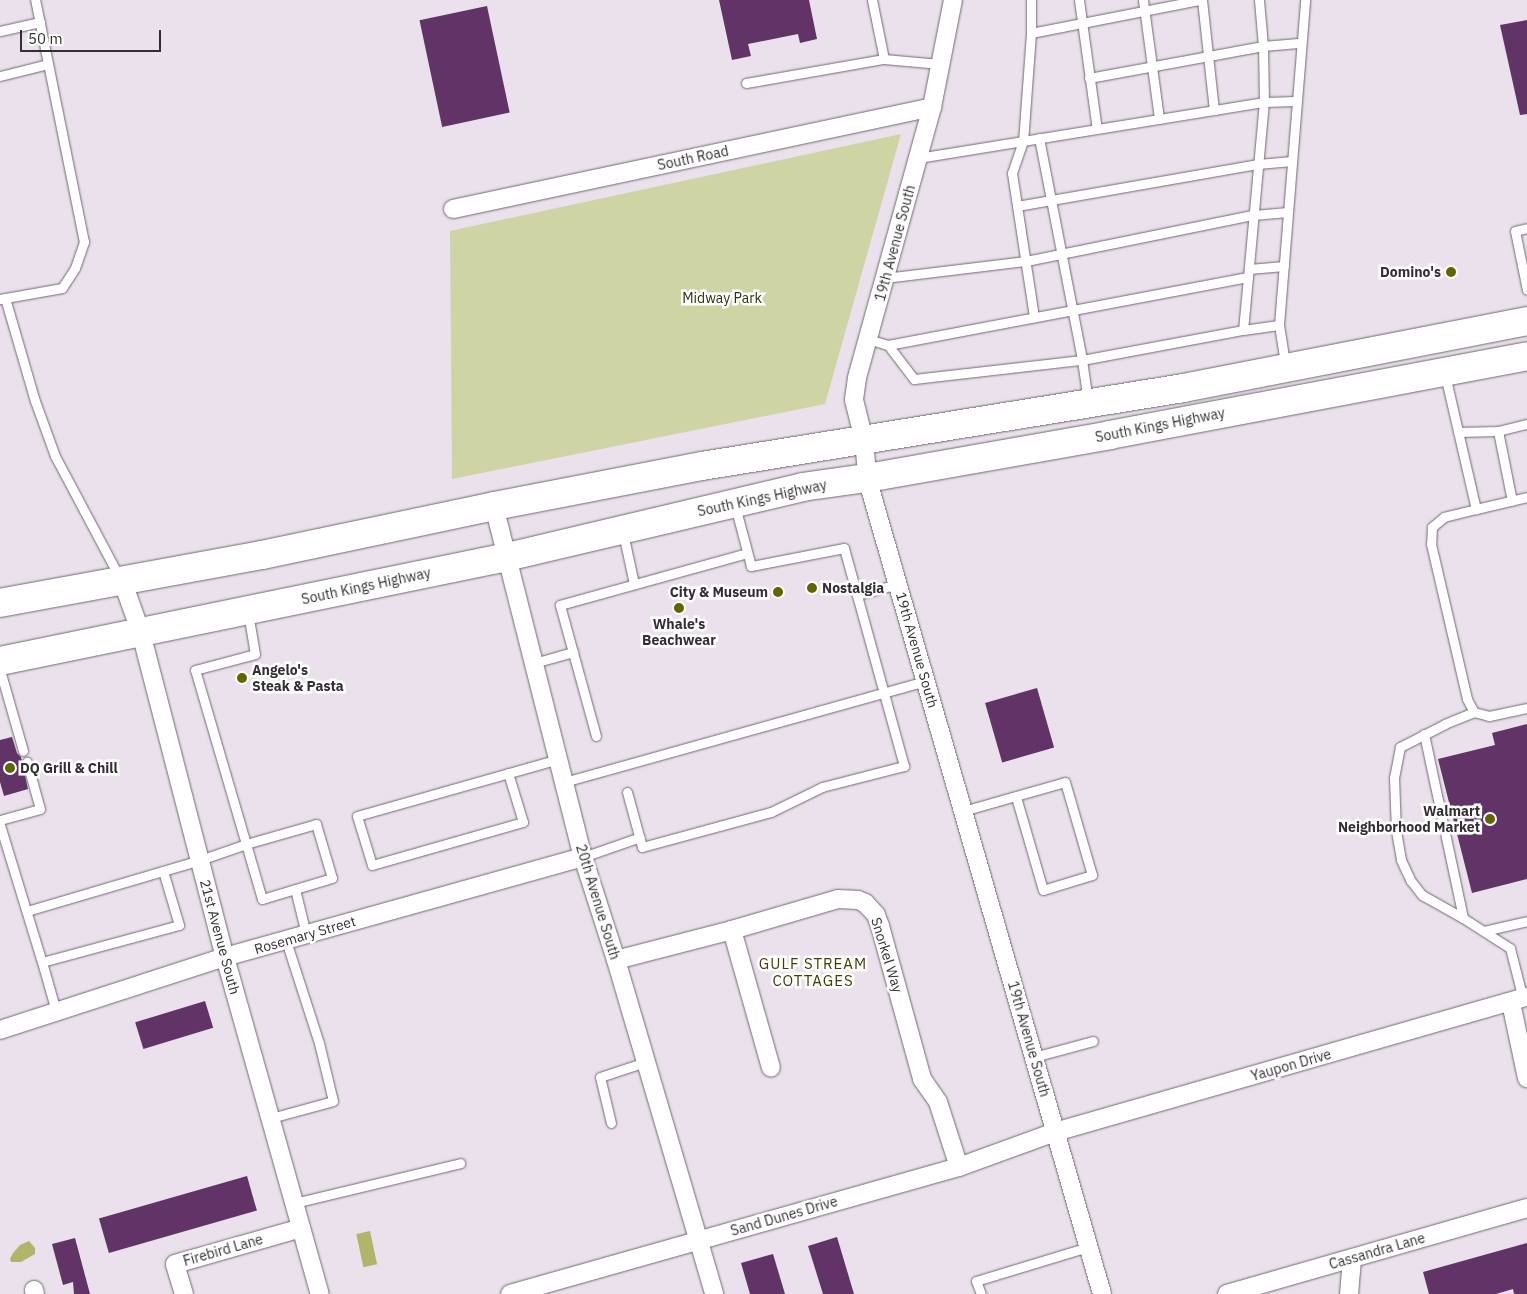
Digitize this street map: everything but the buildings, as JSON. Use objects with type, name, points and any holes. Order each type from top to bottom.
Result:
[{"type":"main road","points":[[0,603],[262,555],[494,506],[702,466],[1088,404],[1527,321]]},
{"type":"main road","name":"South Kings Highway","points":[[0,661],[507,557],[802,487],[867,478],[1527,356]]},
{"type":"street","name":"19th Avenue South","points":[[956,1],[940,64],[932,107],[868,339],[854,400],[864,440],[867,478],[1102,1294]]},
{"type":"street","name":"South Road","points":[[453,209],[932,107]]},
{"type":"street","name":"20th Avenue South","points":[[494,506],[583,857],[616,960],[714,1294]]},
{"type":"street","name":"21st Avenue South","points":[[122,580],[141,632],[225,957],[320,1294]]},
{"type":"street","name":"Rosemary Street","points":[[0,1030],[225,957],[583,857]]},
{"type":"street","name":"Snorkel Way","points":[[616,960],[732,930],[838,899],[858,900],[872,909],[880,926],[922,1079],[938,1102],[959,1167]]},
{"type":"street","points":[[732,930],[771,1068]]},
{"type":"street","points":[[1520,1000],[1527,1078]]},
{"type":"street","name":"Yaupon Drive","points":[[1056,1132],[1520,1000]]},
{"type":"street","name":"Sand Dunes Drive","points":[[510,1294],[959,1167],[1056,1132]]},
{"type":"street","name":"Cassandra Lane","points":[[1227,1294],[1527,1208]]},
{"type":"street","name":"Firebird Lane","points":[[184,1294],[175,1264],[301,1228]]},
{"type":"street","points":[[1349,1294],[1352,1258]]},
{"type":"lane","points":[[35,0],[84,242],[75,268],[62,288],[2,299],[35,401],[56,456],[122,580]]},
{"type":"lane","points":[[872,0],[884,58]]},
{"type":"lane","points":[[1031,0],[1031,34],[1023,141],[1012,172],[1034,316]]},
{"type":"lane","points":[[1079,0],[1097,129]]},
{"type":"lane","points":[[1143,0],[1159,119]]},
{"type":"lane","points":[[1031,34],[1200,0],[1214,110]]},
{"type":"lane","points":[[1242,330],[1264,102],[1263,46],[1259,0]]},
{"type":"lane","points":[[1285,368],[1279,325],[1304,0]]},
{"type":"lane","points":[[0,31],[40,22]]},
{"type":"lane","points":[[1089,78],[1208,55],[1263,46],[1301,43]]},
{"type":"lane","points":[[746,83],[884,58],[940,64]]},
{"type":"lane","points":[[0,76],[48,64]]},
{"type":"lane","points":[[918,158],[1264,102],[1296,101]]},
{"type":"lane","points":[[1039,138],[1073,310],[1088,404]]},
{"type":"lane","points":[[1017,206],[1258,164],[1292,161]]},
{"type":"lane","points":[[885,278],[1026,261],[1254,215],[1288,212]]},
{"type":"lane","points":[[1527,228],[1514,231],[1527,290]]},
{"type":"lane","points":[[868,339],[888,345],[1073,310],[1284,266]]},
{"type":"lane","points":[[888,345],[914,379],[1082,360],[1242,330],[1279,325]]},
{"type":"lane","points":[[1445,372],[1476,509]]},
{"type":"lane","points":[[1458,432],[1498,431],[1527,424]]},
{"type":"lane","points":[[1498,431],[1512,501]]},
{"type":"lane","points":[[1474,712],[1466,699],[1431,544],[1432,527],[1444,517],[1527,498]]},
{"type":"lane","points":[[627,792],[642,847],[771,812],[822,787],[904,766],[844,548],[751,566],[734,504]]},
{"type":"lane","points":[[622,530],[634,584]]},
{"type":"lane","points":[[596,736],[560,605],[747,554]]},
{"type":"lane","points":[[857,595],[898,584]]},
{"type":"lane","points":[[27,911],[200,860],[246,844],[316,824],[332,878],[262,899],[246,844],[195,670],[255,654],[247,610]]},
{"type":"lane","points":[[534,663],[573,652]]},
{"type":"lane","points":[[0,670],[23,751]]},
{"type":"lane","points":[[564,782],[926,681]]},
{"type":"lane","points":[[1520,1000],[1510,948],[1422,895],[1411,881],[1401,860],[1396,831],[1394,777],[1400,747],[1424,734],[1474,712],[1489,716],[1527,708]]},
{"type":"lane","points":[[1424,734],[1463,918]]},
{"type":"lane","points":[[508,773],[523,822],[372,865],[357,816],[558,758]]},
{"type":"lane","points":[[0,820],[40,809],[26,762]]},
{"type":"lane","points":[[963,811],[1065,782],[1092,876],[1043,890],[1016,797]]},
{"type":"lane","points":[[0,825],[56,1012]]},
{"type":"lane","points":[[583,857],[640,837]]},
{"type":"lane","points":[[42,962],[179,925],[163,871]]},
{"type":"lane","points":[[295,889],[306,934]]},
{"type":"lane","points":[[1484,931],[1527,921]]},
{"type":"lane","points":[[271,1118],[333,1101],[319,1043],[286,940]]},
{"type":"lane","points":[[1034,1057],[1094,1041]]},
{"type":"lane","points":[[612,1124],[600,1077],[645,1062]]},
{"type":"lane","points":[[294,1203],[460,1163]]},
{"type":"lane","points":[[981,1294],[976,1280],[1088,1247]]},
{"type":"green space","name":"Midway Park","points":[[901,134],[825,404],[452,479],[450,231]]},
{"type":"shaded area","points":[[370,1231],[377,1264],[363,1267],[356,1234]]},
{"type":"shaded area","points":[[29,1241],[35,1248],[35,1254],[21,1262],[11,1262],[10,1259],[13,1253],[20,1245]]},
{"type":"place","name":"Domino's","points":[[1451,272]]},
{"type":"place","name":"Nostalgia","points":[[812,588]]},
{"type":"place","name":"City & Museum","points":[[778,592]]},
{"type":"place","name":"Whale's Beachwear","points":[[679,608]]},
{"type":"place","name":"Angelo's Steak & Pasta","points":[[242,678]]},
{"type":"place","name":"DQ Grill & Chill","points":[[10,768]]},
{"type":"place","name":"Walmart Neighborhood Market","points":[[1490,819]]},
{"type":"district","name":"GULF STREAM COTTAGES","points":[[813,972]]}]
